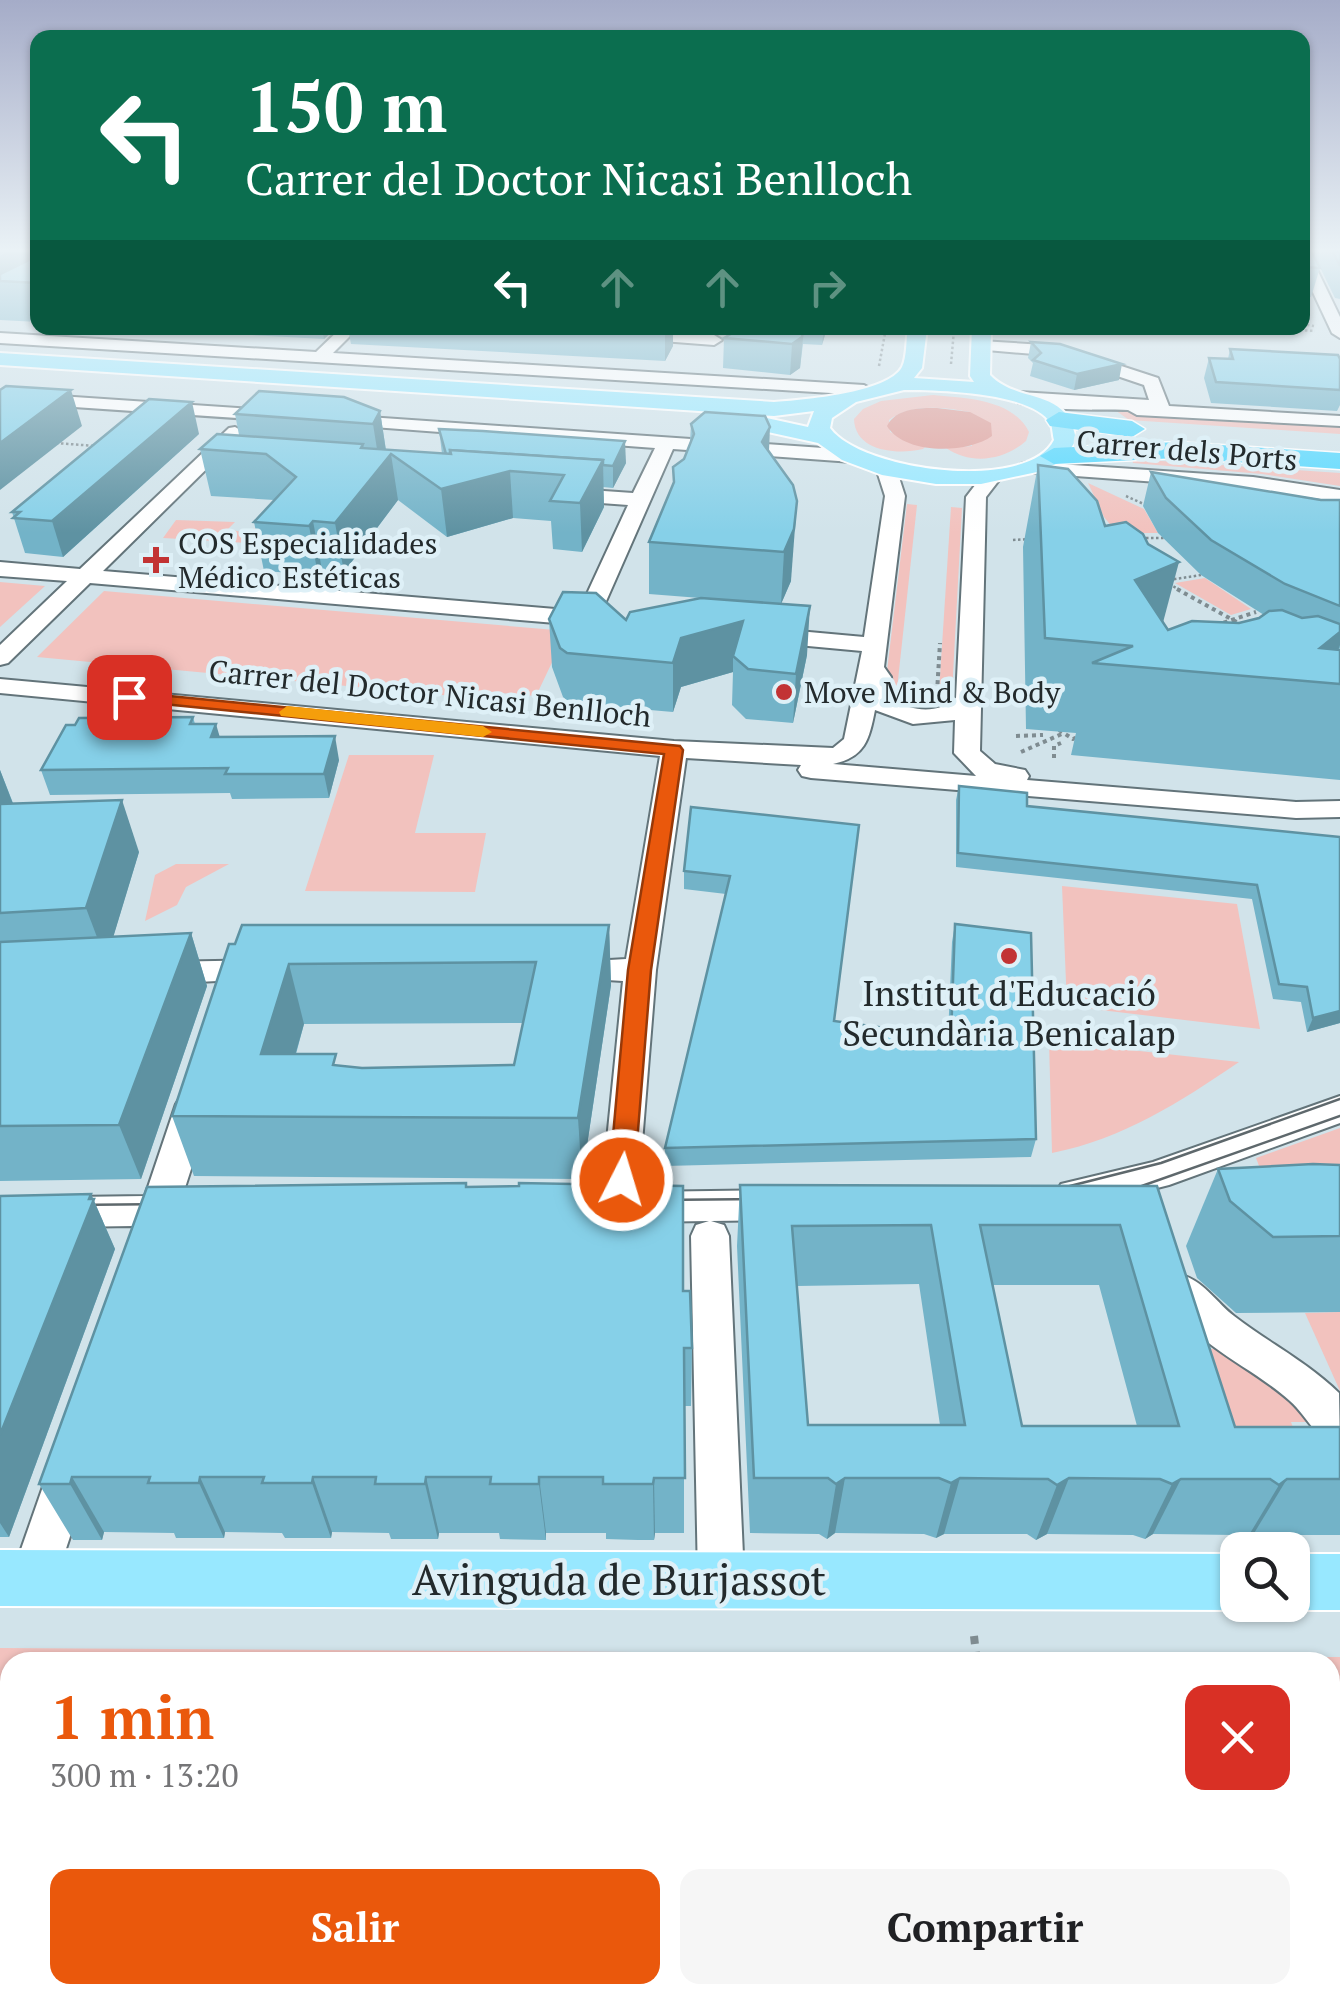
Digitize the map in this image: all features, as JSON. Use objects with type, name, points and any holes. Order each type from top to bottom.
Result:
[{"type":"highway","points":[[1058,419],[1128,429],[1340,444]]},
{"type":"highway","points":[[1054,456],[1178,450],[1340,460]]},
{"type":"main road","points":[[896,384],[912,368],[915,347]]},
{"type":"main road","points":[[0,373],[769,424],[886,468],[935,476],[994,475],[1028,468],[1054,456],[1065,444],[1066,434],[1058,419],[1002,392],[980,376],[981,347]]},
{"type":"main road","points":[[0,359],[774,409],[896,384],[946,384],[1002,392]]},
{"type":"main road","points":[[839,448],[820,420],[850,396]]},
{"type":"main road","name":"Avinguda de Burjassot","points":[[17,1578],[1220,1582]]},
{"type":"main road","points":[[1310,1582],[1340,1582]]},
{"type":"street","points":[[84,347],[850,396]]},
{"type":"street","points":[[108,347],[696,381],[850,396]]},
{"type":"street","points":[[314,357],[323,347]]},
{"type":"street","points":[[314,357],[327,347]]},
{"type":"street","points":[[696,381],[711,347]]},
{"type":"street","points":[[1002,392],[1065,403],[1160,406],[1152,382],[1060,351],[1035,347]]},
{"type":"street","points":[[0,393],[839,448]]},
{"type":"street","points":[[0,393],[666,443],[839,448]]},
{"type":"street","points":[[1058,419],[1063,412],[1090,406],[1340,422]]},
{"type":"street","points":[[0,658],[253,414]]},
{"type":"street","points":[[587,619],[666,443]]},
{"type":"street","points":[[198,468],[220,470]]},
{"type":"street","points":[[886,468],[895,496],[873,656],[880,677],[879,698],[886,708],[941,716],[962,710],[968,702]]},
{"type":"street","name":"Carrer dels Ports","points":[[1028,468],[1253,483],[1340,496]]},
{"type":"street","points":[[1108,473],[1158,503]]},
{"type":"street","points":[[994,475],[976,497],[968,753],[977,765],[996,773],[1119,793]]},
{"type":"street","points":[[530,492],[641,500]]},
{"type":"street","points":[[0,569],[620,622]]},
{"type":"street","points":[[742,632],[873,656]]},
{"type":"street","name":"Carrer del Doctor Nicasi Benlloch","points":[[0,686],[674,750],[823,758],[851,748],[873,656]]},
{"type":"street","points":[[622,1180],[640,970],[674,750]]},
{"type":"street","name":"Carrer del Doctor Nicasi Benlloch","points":[[674,750],[810,770],[1034,791],[1119,793],[1296,810],[1340,808]]},
{"type":"street","points":[[1296,810],[1340,820]]},
{"type":"street","points":[[544,970],[640,970]]},
{"type":"street","points":[[135,974],[294,971]]},
{"type":"street","points":[[224,1009],[236,972]]},
{"type":"street","points":[[143,1258],[206,1066]]},
{"type":"street","points":[[1036,1200],[1094,1191],[1156,1175],[1340,1108]]},
{"type":"street","points":[[594,1207],[806,1205]]},
{"type":"street","points":[[0,1213],[212,1210]]},
{"type":"street","points":[[710,1236],[722,1578]]},
{"type":"street","points":[[1184,1293],[1198,1313],[1304,1383],[1340,1430]]},
{"type":"street","points":[[17,1578],[80,1444]]},
{"type":"path","points":[[950,368],[952,347]]},
{"type":"path","points":[[46,442],[101,446]]},
{"type":"path","points":[[1124,495],[1158,503]]},
{"type":"path","points":[[1140,538],[1172,538]]},
{"type":"path","points":[[1012,540],[1039,539]]},
{"type":"path","points":[[1201,575],[1164,581],[1245,627]]},
{"type":"path","points":[[1214,626],[1256,612]]},
{"type":"path","points":[[1070,718],[1053,726],[1073,738],[1090,731]]},
{"type":"path","points":[[1016,754],[1064,733]]},
{"type":"path","points":[[1016,736],[1043,734]]},
{"type":"path","points":[[1054,758],[1054,746],[1061,743]]},
{"type":"path","points":[[974,1636],[976,1652]]},
{"type":"shaded area","points":[[933,395],[973,399],[1000,407],[1022,421],[1029,432],[1026,441],[997,456],[966,457],[946,448],[972,446],[970,412],[939,408],[907,411],[889,420],[890,432],[926,446],[923,449],[880,449],[870,445],[856,430],[854,419],[863,409],[881,401]]},
{"type":"shaded area","points":[[937,408],[970,412],[991,423],[992,436],[967,446],[936,449],[907,442],[887,426],[902,412]]},
{"type":"shaded area","points":[[1115,410],[1340,424],[1340,434],[1129,420]]},
{"type":"shaded area","points":[[1132,459],[1340,473],[1340,486],[1262,474],[1133,463]]},
{"type":"shaded area","points":[[1088,483],[1144,509],[1158,533],[1117,533],[1104,517]]},
{"type":"shaded area","points":[[907,504],[917,505],[897,689],[885,688]]},
{"type":"shaded area","points":[[951,507],[962,508],[952,693],[939,692]]},
{"type":"shaded area","points":[[176,520],[235,522],[228,529],[241,532],[264,526],[265,544],[163,538]]},
{"type":"shaded area","points":[[1205,578],[1251,609],[1231,615],[1175,583]]},
{"type":"shaded area","points":[[0,582],[45,586],[0,627]]},
{"type":"shaded area","points":[[104,591],[567,631],[536,696],[478,691],[474,698],[37,657]]},
{"type":"shaded area","points":[[349,755],[434,755],[415,833],[486,833],[475,892],[305,891]]},
{"type":"shaded area","points":[[176,864],[229,864],[186,887],[177,905],[145,921],[155,875]]},
{"type":"shaded area","points":[[1062,886],[1237,904],[1260,1029],[1067,1006]]},
{"type":"shaded area","points":[[1049,1041],[1239,1062],[1173,1105],[1127,1129],[1052,1153]]},
{"type":"shaded area","points":[[1340,1128],[1340,1170],[1261,1171],[1256,1158]]},
{"type":"shaded area","points":[[1340,1312],[1340,1391],[1305,1313]]},
{"type":"shaded area","points":[[1234,1348],[1315,1422],[1291,1422],[1299,1444],[1238,1446],[1207,1349]]},
{"type":"shaded area","points":[[0,1648],[635,1652],[0,1652]]},
{"type":"building","points":[[1035,347],[1068,347],[1122,364],[1077,374],[1033,360],[1041,353]]},
{"type":"building","points":[[1230,349],[1338,355],[1340,390],[1216,382],[1209,358],[1233,359]]},
{"type":"building","points":[[6,386],[71,390],[0,443],[0,390]]},
{"type":"building","points":[[259,391],[344,397],[380,411],[373,424],[235,414]]},
{"type":"building","points":[[149,399],[192,402],[52,521],[13,518],[20,512],[12,512]]},
{"type":"building","points":[[705,412],[765,416],[770,427],[762,442],[793,485],[797,501],[794,529],[784,552],[649,542],[674,482],[673,467],[684,459],[694,434],[691,424]]},
{"type":"building","points":[[439,429],[625,441],[613,466],[603,465],[603,460],[450,450],[446,454]]},
{"type":"building","points":[[217,434],[363,444],[361,448],[603,460],[580,503],[550,501],[564,475],[510,471],[441,489],[391,454],[335,523],[313,521],[309,526],[254,522],[296,477],[266,454],[200,449]]},
{"type":"building","points":[[1038,465],[1068,469],[1097,501],[1105,526],[1126,522],[1143,534],[1148,544],[1179,562],[1135,580],[1168,630],[1192,621],[1239,623],[1269,611],[1282,610],[1302,618],[1318,616],[1340,624],[1340,632],[1320,648],[1340,650],[1340,684],[1092,663],[1133,646],[1045,638]]},
{"type":"building","points":[[1151,472],[1340,500],[1340,606],[1285,584],[1211,540],[1166,498]]},
{"type":"building","points":[[563,592],[596,593],[626,620],[630,612],[701,598],[810,606],[796,674],[748,669],[733,656],[743,621],[681,638],[673,663],[567,653],[560,648],[549,619]]},
{"type":"building","points":[[193,717],[190,724],[216,724],[211,737],[335,736],[324,774],[225,774],[228,768],[41,770],[66,725],[75,725],[79,718]]},
{"type":"building","points":[[959,786],[1027,793],[1027,806],[1340,837],[1340,1011],[1313,1018],[1307,987],[1279,984],[1257,885],[958,853]]},
{"type":"building","points":[[122,800],[86,908],[0,913],[0,804]]},
{"type":"building","points":[[691,807],[859,825],[834,1021],[951,1037],[955,924],[1031,933],[1036,1139],[665,1148],[730,876],[684,871]]},
{"type":"building","points":[[242,925],[609,925],[578,1118],[172,1116],[229,944],[235,944]],"holes":[[[536,962],[514,1065],[362,1068],[333,1065],[336,1054],[261,1054],[289,964]]]},
{"type":"building","points":[[191,933],[119,1125],[0,1126],[0,942]]},
{"type":"building","points":[[1340,1165],[1340,1236],[1273,1237],[1230,1201],[1218,1169]]},
{"type":"building","points":[[466,1183],[466,1187],[519,1183],[683,1186],[683,1291],[690,1291],[692,1348],[684,1348],[685,1478],[654,1478],[653,1484],[603,1484],[603,1477],[539,1477],[539,1484],[490,1484],[491,1477],[426,1477],[425,1484],[375,1484],[376,1477],[313,1477],[312,1483],[262,1483],[264,1477],[200,1477],[199,1483],[148,1483],[150,1477],[72,1477],[70,1484],[39,1484],[147,1187]]},
{"type":"building","points":[[740,1185],[1157,1186],[1235,1427],[1340,1427],[1340,1479],[1287,1479],[1279,1485],[1270,1479],[1181,1479],[1172,1484],[1160,1479],[1069,1478],[1057,1485],[1048,1479],[960,1478],[951,1483],[939,1478],[845,1478],[836,1484],[828,1478],[754,1478]],"holes":[[[931,1225],[965,1425],[808,1425],[792,1226]],[[980,1225],[1120,1225],[1179,1426],[1022,1426]]]},
{"type":"building","points":[[91,1194],[89,1199],[94,1199],[0,1435],[0,1196]]},
{"type":"tram line","points":[[1050,1191],[1161,1163],[1340,1099]]},
{"type":"tram line","points":[[1119,1194],[1340,1116]]},
{"type":"tram line","points":[[655,1200],[765,1199]]},
{"type":"tram line","points":[[70,1205],[170,1204]]},
{"type":"slow traffic","points":[[287,712],[483,732]]},
{"type":"place","name":"COS Especialidades Médico Estéticas","points":[[156,560]]},
{"type":"place","name":"Move Mind & Body","points":[[784,692]]},
{"type":"place","name":"Institut d'Educació Secundària Benicalap","points":[[1009,956]]},
{"type":"route","points":[[129,697],[674,750],[640,970],[622,1180]]}]
